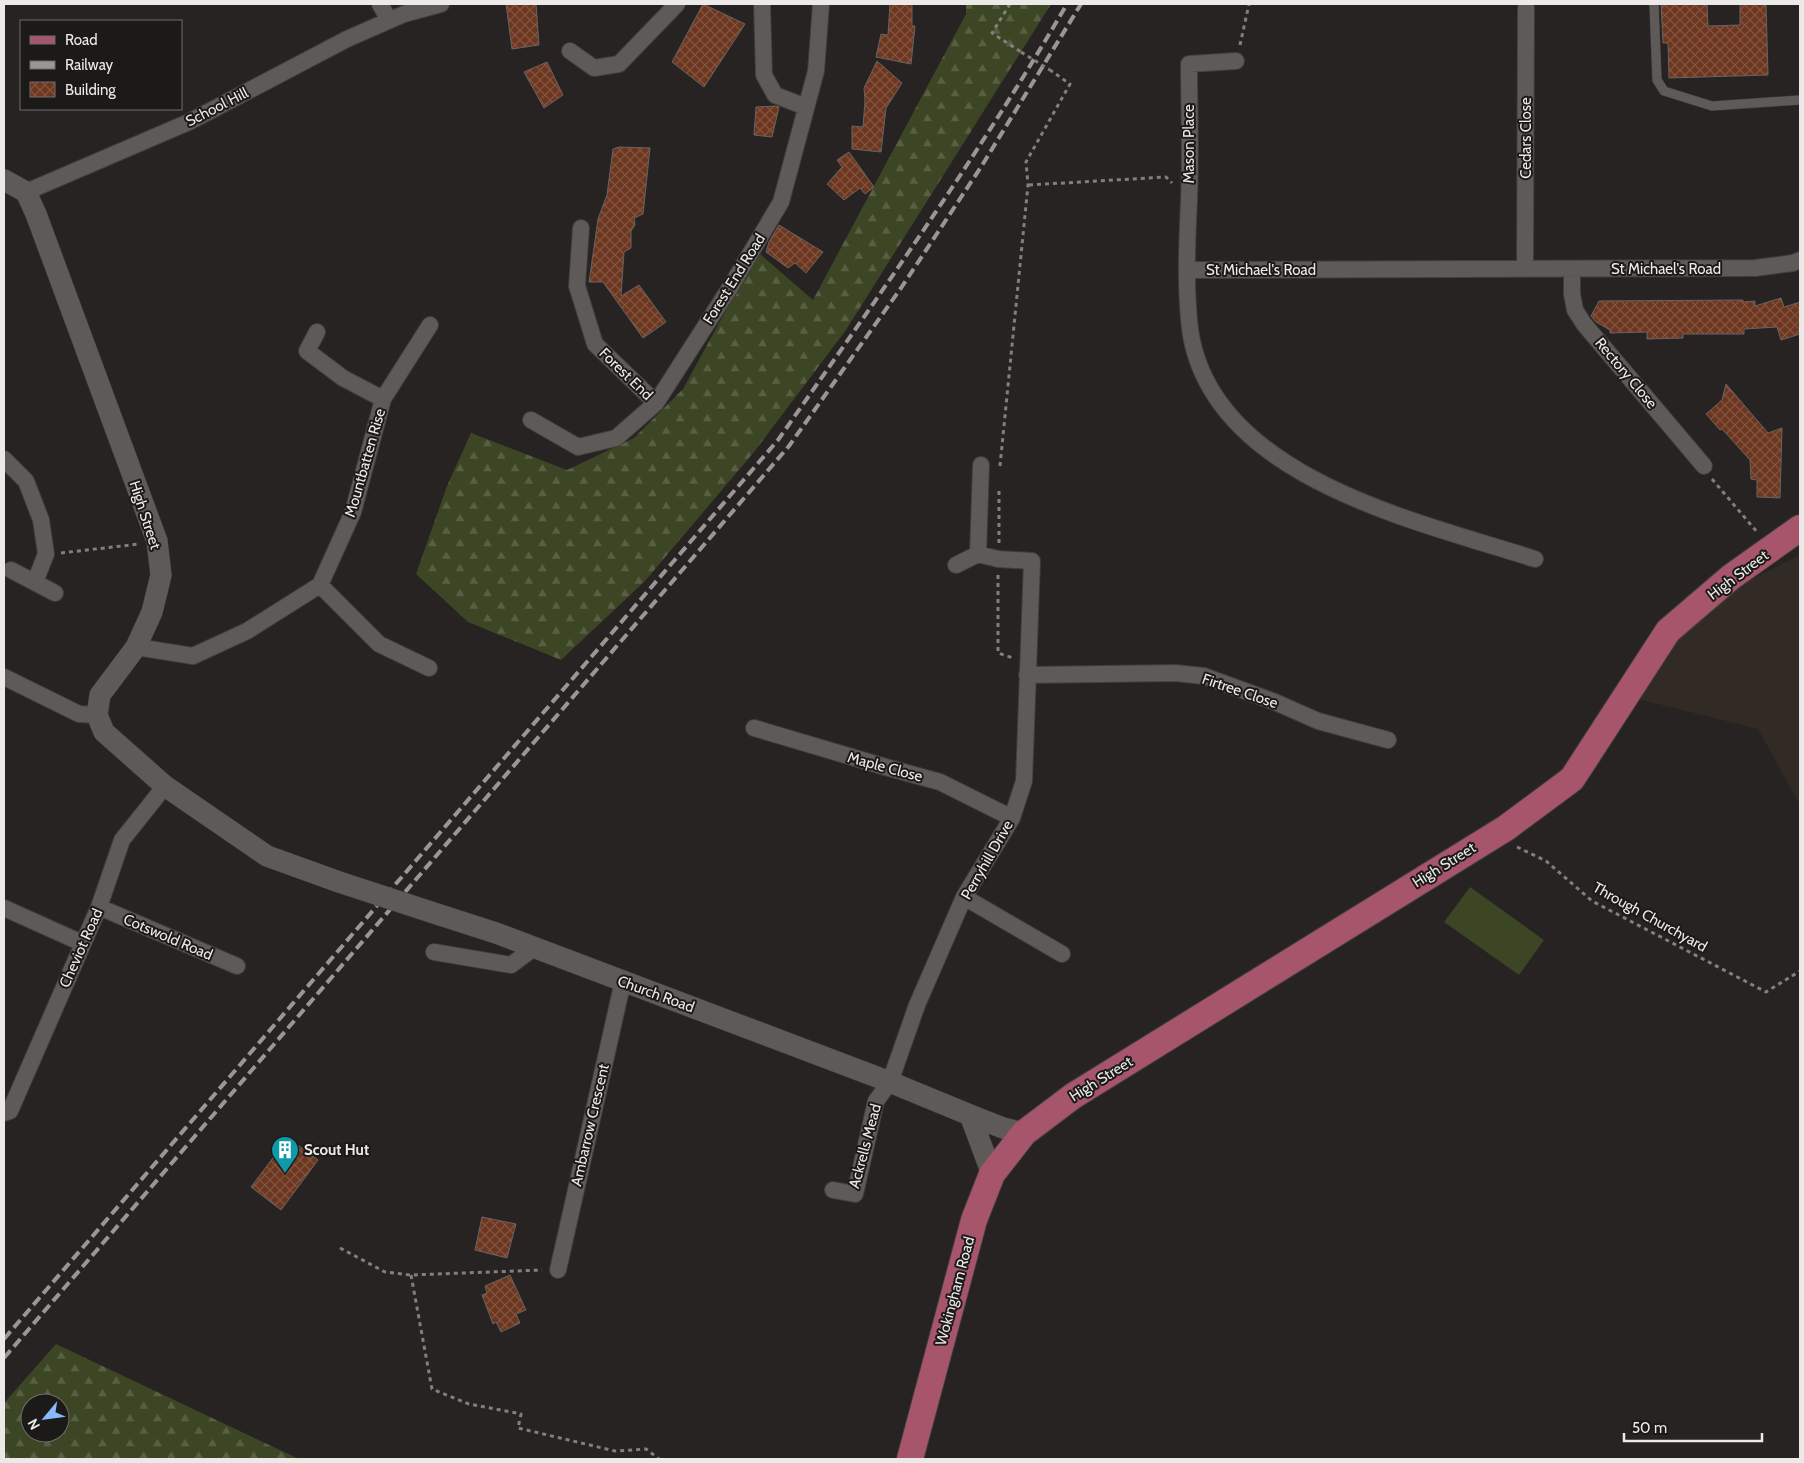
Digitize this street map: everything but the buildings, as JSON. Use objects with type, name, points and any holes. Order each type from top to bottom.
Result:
[{"type":"main road","name":"High Street","points":[[1024,1133],[1073,1096],[1494,835],[1572,779],[1668,631],[1732,577],[1800,528]]},
{"type":"main road","name":"Wokingham Road","points":[[910,1459],[974,1220],[992,1174],[1024,1133]]},
{"type":"street","points":[[380,4],[389,20]]},
{"type":"street","name":"School Hill","points":[[26,192],[189,122],[347,39],[389,20],[402,9],[441,4]]},
{"type":"street","points":[[570,51],[594,68],[619,64],[677,4]]},
{"type":"street","points":[[762,4],[764,75],[775,94],[806,107]]},
{"type":"street","name":"Forest End Road","points":[[531,420],[578,447],[616,438],[656,403],[731,286],[781,202],[816,71],[821,4]]},
{"type":"street","name":"Cedars Close","points":[[1525,269],[1526,8]]},
{"type":"street","name":"Mason Place","points":[[1188,270],[1189,64],[1236,61]]},
{"type":"street","points":[[4,180],[26,192]]},
{"type":"street","name":"High Street","points":[[26,192],[58,270],[156,541],[161,576],[152,612],[136,647],[100,695],[97,715]]},
{"type":"street","name":"Forest End","points":[[581,228],[577,286],[594,344],[656,403]]},
{"type":"street","name":"St Michael's Road","points":[[1535,558],[1391,513],[1322,484],[1284,462],[1244,433],[1225,411],[1206,382],[1197,358],[1190,329],[1188,270],[1755,268],[1793,263],[1800,260]]},
{"type":"street","name":"Rectory Close","points":[[1572,270],[1572,294],[1575,310],[1584,324],[1704,466]]},
{"type":"street","name":"Mountbatten Rise","points":[[320,585],[353,512],[383,399],[430,325]]},
{"type":"street","points":[[317,332],[307,351],[343,378],[383,399]]},
{"type":"street","points":[[4,460],[26,481],[41,520],[46,554],[35,582]]},
{"type":"street","points":[[956,565],[978,554],[980,465]]},
{"type":"street","name":"Perryhill Drive","points":[[890,1082],[917,1005],[964,897],[1012,818],[1024,781],[1032,561],[998,559],[978,554]]},
{"type":"street","points":[[11,570],[55,592]]},
{"type":"street","points":[[136,647],[193,656],[247,631],[320,585],[379,644],[429,668]]},
{"type":"street","name":"Firtree Close","points":[[1027,675],[1175,673],[1204,676],[1275,702],[1318,721],[1388,740]]},
{"type":"street","points":[[4,677],[79,714],[97,715],[104,732],[165,786]]},
{"type":"street","name":"Maple Close","points":[[754,728],[940,782],[1012,818]]},
{"type":"street","name":"Church Road","points":[[165,786],[267,856],[535,947],[890,1082],[970,1116],[1003,1128],[1024,1133]]},
{"type":"street","name":"Cheviot Road","points":[[4,1113],[10,1111],[82,942],[99,907],[122,840],[165,786]]},
{"type":"street","points":[[964,897],[1062,954]]},
{"type":"street","name":"Cotswold Road","points":[[99,907],[237,966]]},
{"type":"street","points":[[4,908],[82,942]]},
{"type":"street","points":[[434,952],[511,965],[535,947]]},
{"type":"street","name":"Ambarrow Crescent","points":[[558,1270],[623,981]]},
{"type":"street","name":"Ackrells Mead","points":[[832,1190],[856,1194],[876,1101],[890,1082]]},
{"type":"street","points":[[970,1116],[992,1174]]},
{"type":"lane","points":[[1654,4],[1657,80],[1664,91],[1712,106],[1800,100]]},
{"type":"path","points":[[1000,458],[1028,185],[1026,162],[1070,84],[992,33],[1010,4]]},
{"type":"path","points":[[1236,61],[1249,4]]},
{"type":"path","points":[[1028,185],[1166,177],[1189,199]]},
{"type":"path","points":[[1704,466],[1711,478],[1772,550]]},
{"type":"path","points":[[46,554],[98,550],[156,541]]},
{"type":"path","name":"Through Churchyard","points":[[1494,835],[1546,861],[1592,901],[1766,992],[1800,971]]},
{"type":"path","points":[[340,1248],[385,1272],[411,1275],[558,1270]]},
{"type":"path","points":[[411,1275],[432,1389],[469,1404],[521,1414],[518,1428],[615,1451],[646,1449],[659,1459]]},
{"type":"shaded area","points":[[1800,555],[1800,805],[1758,729],[1638,699],[1677,639],[1740,585]]},
{"type":"green space","points":[[966,4],[1051,4],[846,330],[754,452],[645,581],[561,660],[468,622],[416,574],[447,486],[471,433],[567,470],[634,438],[683,389],[742,281],[760,254],[813,300],[966,14]]},
{"type":"green space","points":[[1470,887],[1544,940],[1519,975],[1444,922]]},
{"type":"green space","points":[[56,1344],[299,1459],[4,1459],[4,1403]]},
{"type":"railway","points":[[4,1339],[778,440],[963,171],[1067,4]]},
{"type":"railway","points":[[4,1358],[789,446],[901,288],[981,167],[1081,4]]},
{"type":"place","name":"Scout Hut","points":[[285,1174]]}]
